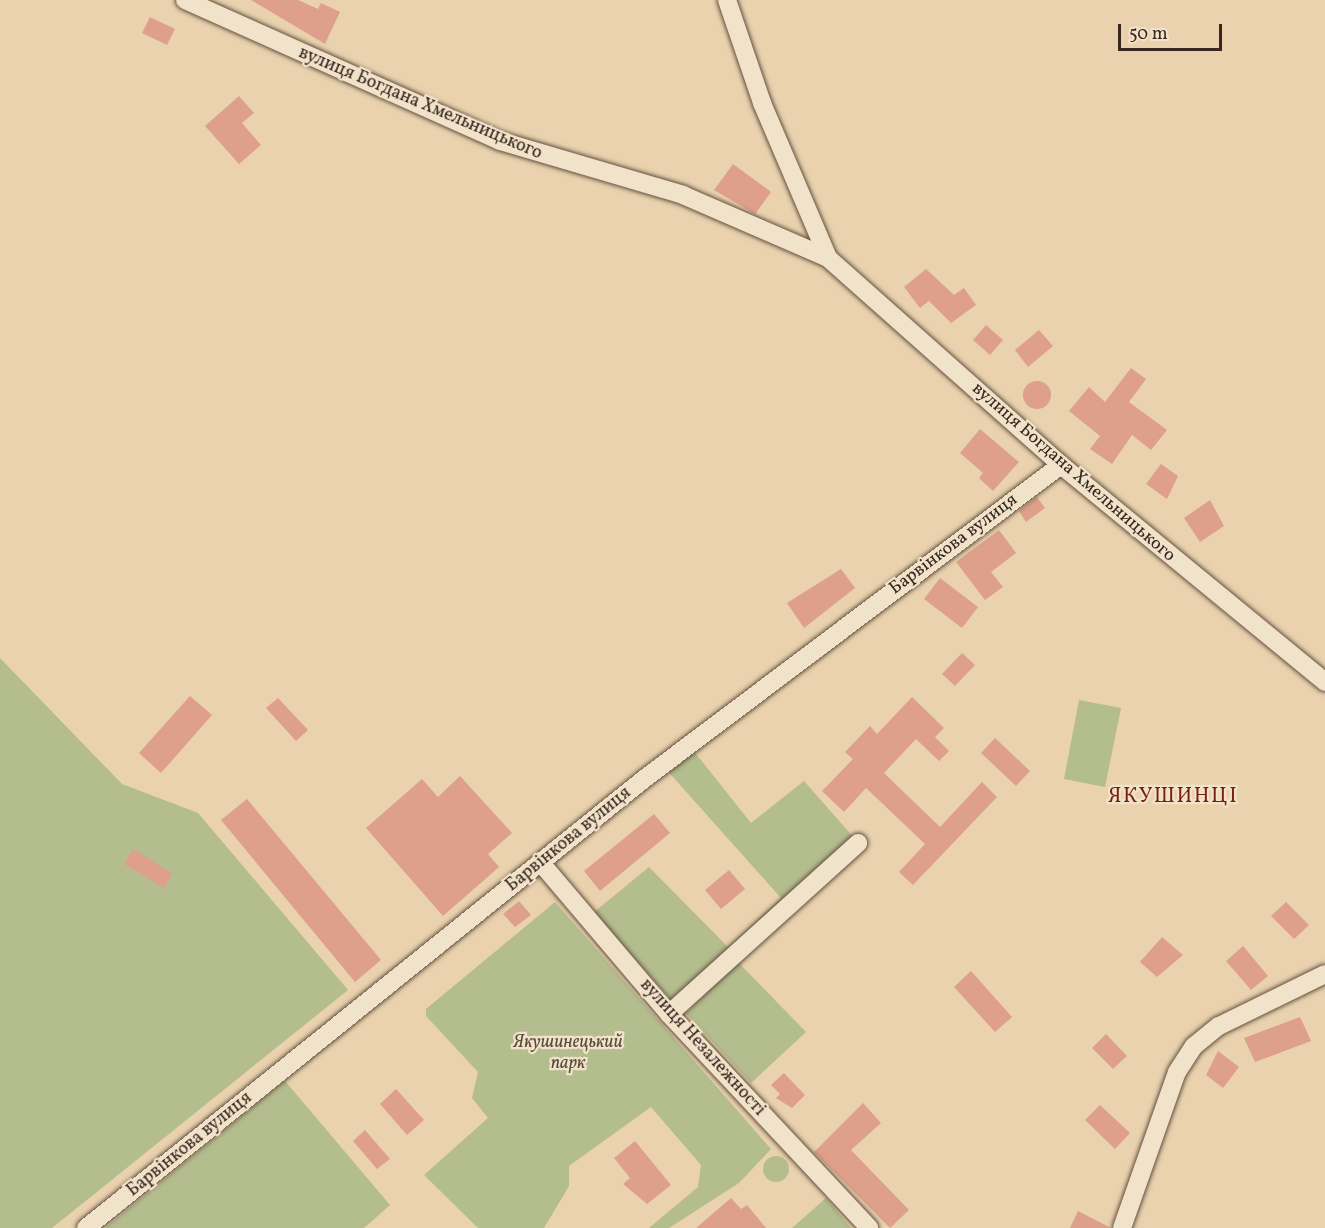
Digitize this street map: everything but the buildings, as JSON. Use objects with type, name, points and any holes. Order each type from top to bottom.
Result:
[{"type":"street","name":"вулиця Богдана Хмельницького","points":[[185,0],[500,141],[683,195],[828,258],[1061,465],[1325,682]]},
{"type":"street","name":"вулиця Богдана Хмельницького","points":[[727,0],[762,103],[828,258]]},
{"type":"street","name":"Барвінкова вулиця","points":[[86,1228],[740,705],[1061,465]]},
{"type":"street","points":[[669,1014],[858,843]]},
{"type":"street","name":"вулиця Незалежності","points":[[542,863],[669,1014],[868,1228]]},
{"type":"street","points":[[1122,1228],[1177,1072],[1194,1046],[1219,1026],[1325,974]]},
{"type":"green space","points":[[0,658],[122,784],[198,813],[348,990],[52,1228],[0,1228]]},
{"type":"green space","points":[[1079,700],[1121,708],[1105,787],[1064,779]]},
{"type":"green space","points":[[693,750],[751,823],[804,781],[855,839],[675,1004],[593,913],[649,867],[728,947],[781,898],[665,768]]},
{"type":"green space","name":"Якушинецький парк","points":[[555,902],[771,1149],[739,1183],[669,1228],[649,1228],[698,1187],[701,1165],[651,1107],[569,1166],[569,1186],[544,1228],[478,1228],[424,1175],[488,1118],[472,1098],[478,1072],[426,1016],[426,1009]]},
{"type":"green space","points":[[738,962],[806,1032],[751,1083],[686,1013]]},
{"type":"green space","points":[[285,1081],[390,1205],[364,1228],[105,1228]]},
{"type":"green space","points":[[776,1156],[785,1160],[789,1169],[785,1178],[776,1182],[767,1178],[763,1169],[767,1160]]},
{"type":"green space","points":[[826,1198],[851,1228],[792,1228]]},
{"type":"district","name":"ЯКУШИНЦІ","points":[[1173,797]]}]
